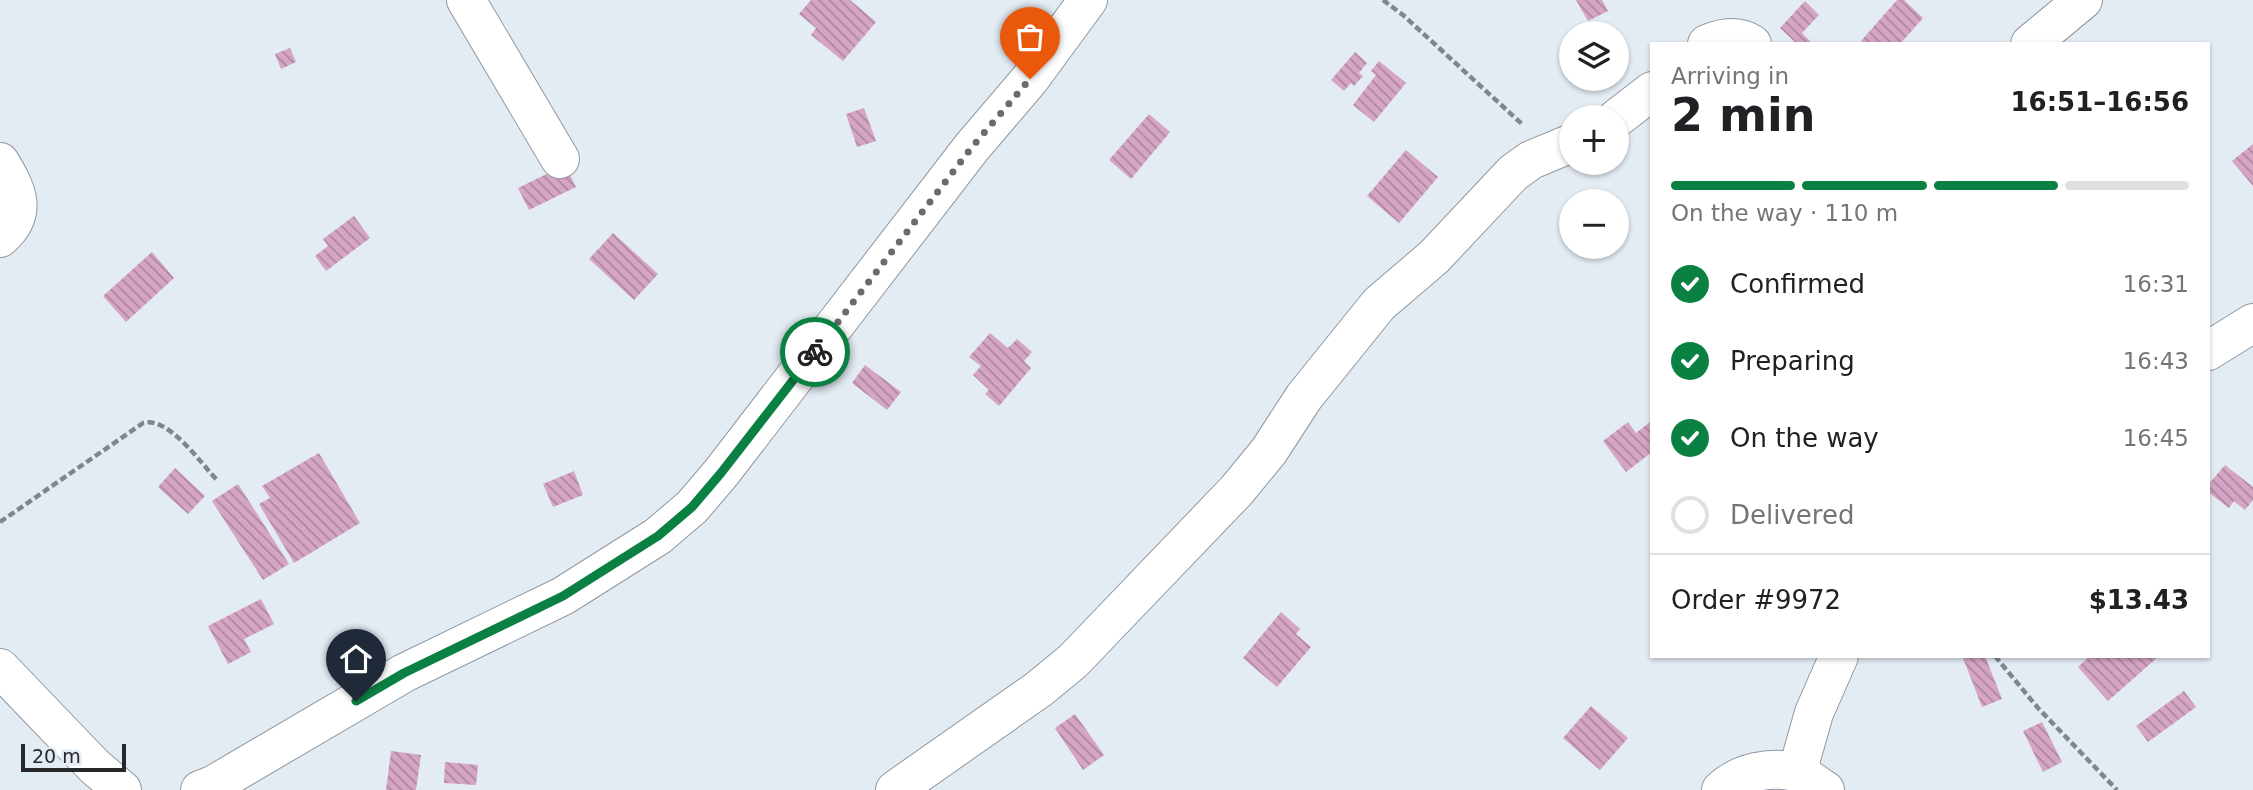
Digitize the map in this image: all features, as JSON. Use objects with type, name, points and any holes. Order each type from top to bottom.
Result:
[{"type":"street","points":[[466,0],[560,159]]},
{"type":"street","points":[[200,790],[213,785],[404,673],[563,596],[658,536],[692,507],[972,147],[1030,79],[1087,0]]},
{"type":"street","points":[[2033,42],[2083,0]]},
{"type":"street","points":[[1715,42],[1728,39],[1748,42]]},
{"type":"street","points":[[1629,109],[1650,93]]},
{"type":"street","points":[[895,790],[1039,689],[1073,661],[1237,490],[1269,451],[1304,397],[1379,304],[1434,257],[1513,173],[1531,160],[1559,149]]},
{"type":"street","points":[[0,162],[18,198],[17,218],[0,238]]},
{"type":"street","points":[[2210,350],[2253,323]]},
{"type":"street","points":[[1721,790],[1743,776],[1763,770],[1811,781],[1814,713],[1838,658]]},
{"type":"street","points":[[0,668],[107,782]]},
{"type":"path","points":[[1383,0],[1476,80],[1559,146]]},
{"type":"path","points":[[0,522],[149,421],[165,425],[218,481]]},
{"type":"path","points":[[1997,658],[2038,708],[2117,790]]},
{"type":"building","points":[[811,0],[850,0],[876,22],[843,61],[811,35],[816,28],[799,14]]},
{"type":"building","points":[[1576,0],[1602,0],[1608,11],[1588,21]]},
{"type":"building","points":[[1897,0],[1904,0],[1923,18],[1902,42],[1861,41]]},
{"type":"building","points":[[1805,1],[1819,15],[1802,33],[1811,42],[1795,42],[1780,28]]},
{"type":"building","points":[[290,48],[296,62],[281,69],[275,54]]},
{"type":"building","points":[[1355,52],[1367,63],[1359,73],[1363,76],[1354,86],[1351,83],[1344,91],[1331,80]]},
{"type":"building","points":[[1379,61],[1406,83],[1374,122],[1353,105],[1376,75],[1371,71]]},
{"type":"building","points":[[864,108],[876,141],[857,147],[846,114]]},
{"type":"building","points":[[1149,114],[1170,132],[1131,179],[1109,160]]},
{"type":"building","points":[[2253,144],[2253,186],[2232,161]]},
{"type":"building","points":[[1406,150],[1438,177],[1399,223],[1367,196]]},
{"type":"building","points":[[565,165],[576,187],[529,210],[518,188]]},
{"type":"building","points":[[354,216],[370,238],[326,271],[315,256],[328,246],[323,239]]},
{"type":"building","points":[[613,233],[658,274],[634,300],[589,259]]},
{"type":"building","points":[[152,252],[174,278],[126,322],[103,296]]},
{"type":"building","points":[[990,333],[1008,348],[1017,339],[1032,352],[1024,361],[1031,368],[999,406],[985,394],[989,390],[973,375],[981,366],[969,357]]},
{"type":"building","points":[[865,365],[901,392],[887,410],[852,383]]},
{"type":"building","points":[[1628,422],[1636,433],[1650,422],[1650,454],[1626,472],[1603,441]]},
{"type":"building","points":[[319,453],[360,523],[294,563],[259,504],[270,498],[262,486]]},
{"type":"building","points":[[2225,465],[2253,487],[2253,500],[2245,510],[2234,501],[2229,508],[2210,494],[2210,483]]},
{"type":"building","points":[[175,468],[205,496],[188,514],[158,487]]},
{"type":"building","points":[[574,471],[583,495],[553,507],[543,484]]},
{"type":"building","points":[[238,484],[289,564],[263,580],[212,501]]},
{"type":"building","points":[[261,599],[274,624],[244,639],[251,652],[228,664],[208,626]]},
{"type":"building","points":[[1281,612],[1300,629],[1296,634],[1311,647],[1277,687],[1243,658]]},
{"type":"building","points":[[1963,658],[1986,658],[2002,699],[1982,707]]},
{"type":"building","points":[[2088,658],[2157,658],[2108,701],[2078,667]]},
{"type":"building","points":[[2184,691],[2196,707],[2148,742],[2136,726]]},
{"type":"building","points":[[1591,706],[1628,738],[1600,770],[1563,738]]},
{"type":"building","points":[[1075,714],[1104,755],[1083,770],[1055,728]]},
{"type":"building","points":[[2042,722],[2062,762],[2043,772],[2023,731]]},
{"type":"building","points":[[391,751],[421,755],[416,790],[386,790]]},
{"type":"building","points":[[445,762],[478,765],[476,785],[444,783]]},
{"type":"way so far","points":[[815,352],[972,147],[1030,79]]},
{"type":"route","points":[[356,701],[404,673],[563,596],[658,536],[692,507],[815,352]]}]
